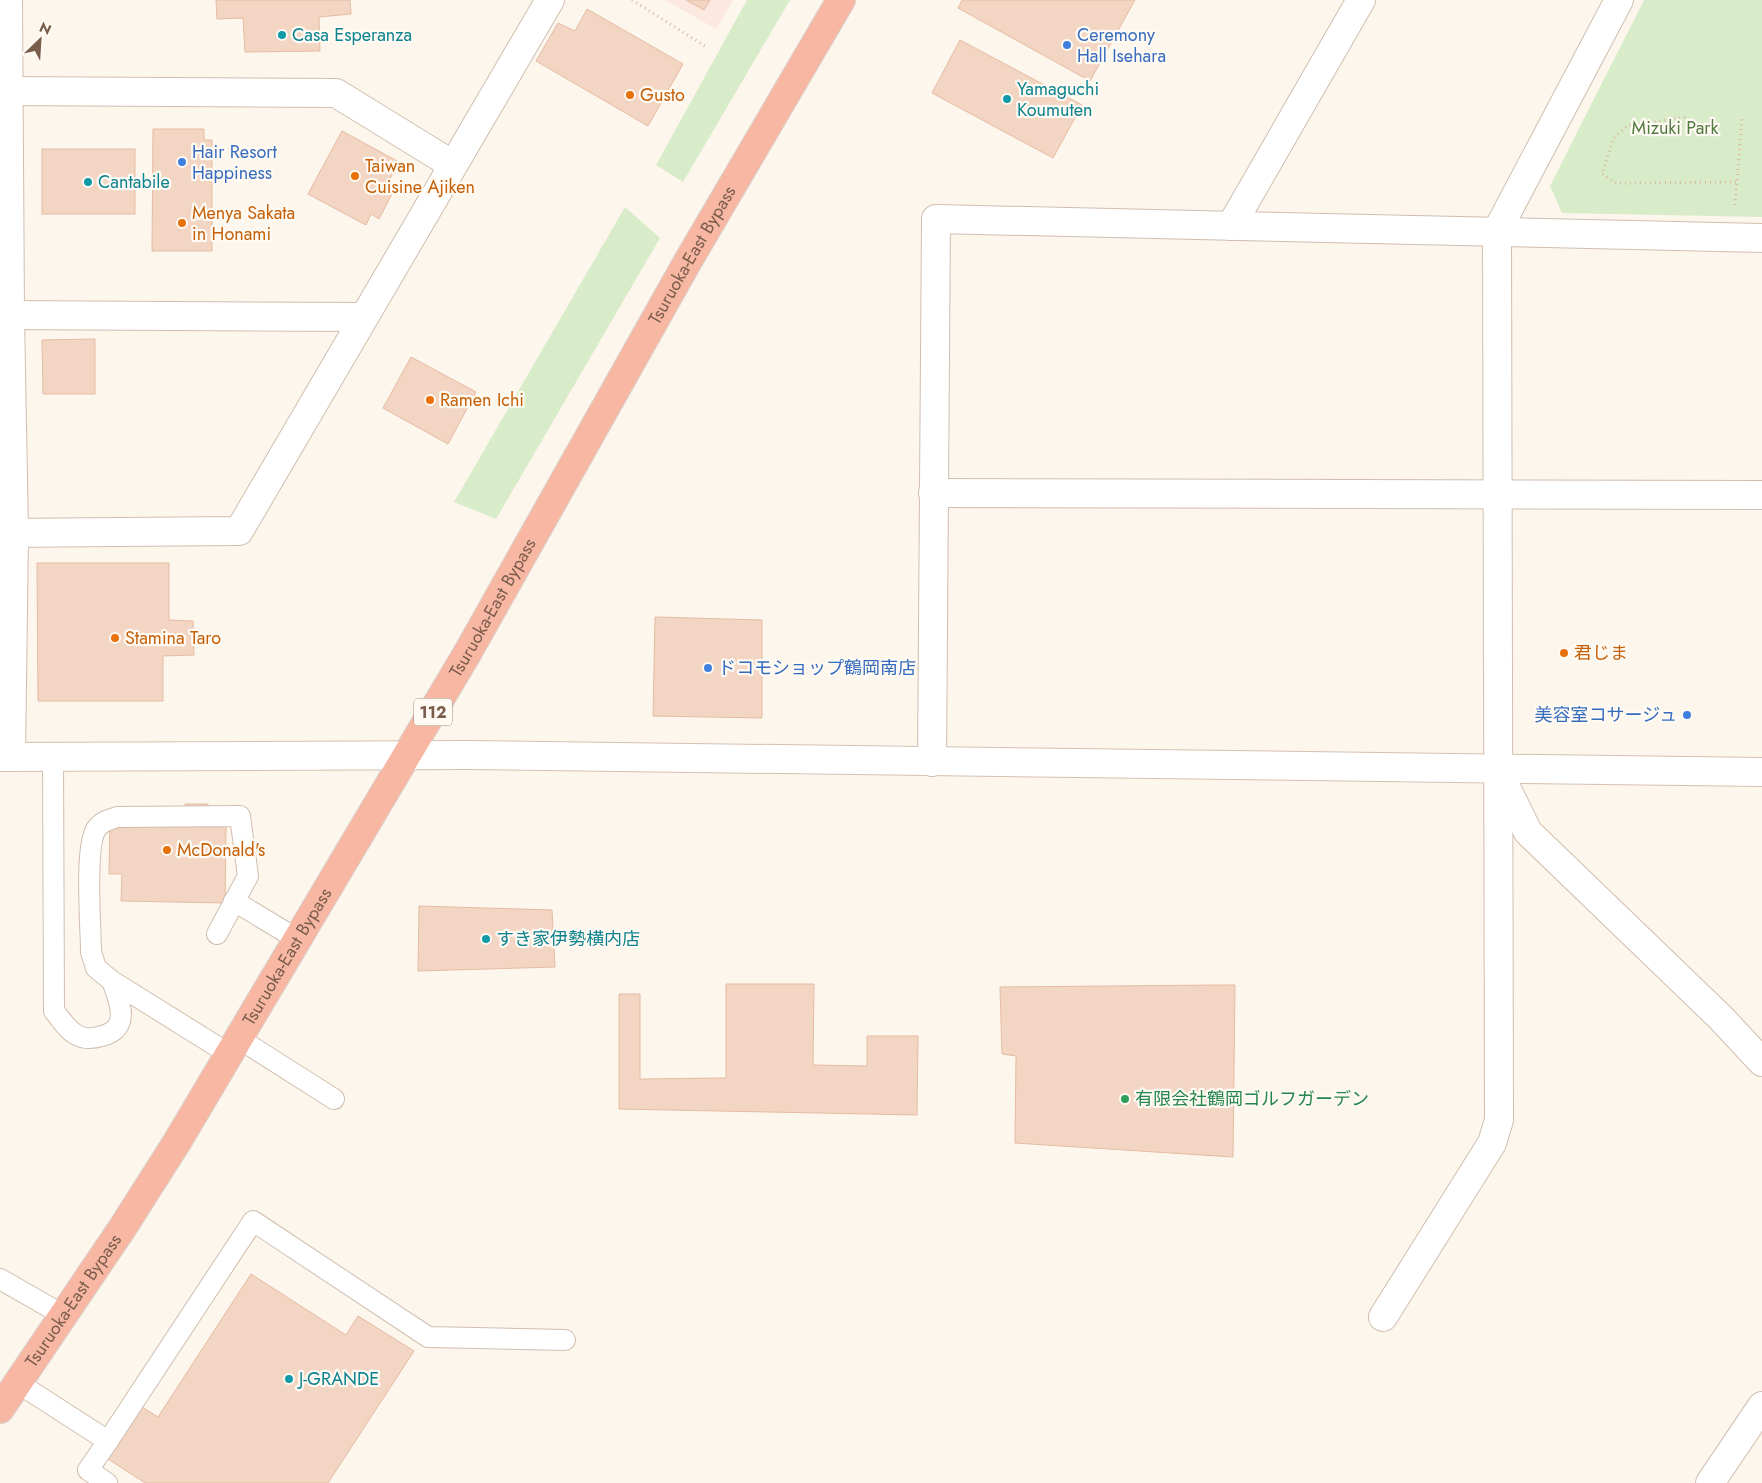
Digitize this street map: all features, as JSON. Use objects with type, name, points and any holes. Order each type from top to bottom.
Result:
[{"type":"highway","name":"Tsuruoka-East Bypass","points":[[0,1409],[123,1227],[298,939],[468,652],[688,261],[841,0]]},
{"type":"street","points":[[8,0],[4,91],[7,534],[6,757],[407,755],[1762,772]]},
{"type":"street","points":[[7,534],[239,531],[550,0]]},
{"type":"street","points":[[1231,226],[1361,0]]},
{"type":"street","points":[[1383,1317],[1492,1143],[1499,1120],[1496,496],[1497,231],[1619,0]]},
{"type":"street","points":[[4,91],[336,92],[453,165]]},
{"type":"street","points":[[932,762],[936,219],[1762,238]]},
{"type":"street","points":[[5,315],[363,317]]},
{"type":"street","points":[[934,493],[1496,496],[1762,495]]},
{"type":"street","points":[[1498,769],[1528,832],[1722,1018],[1762,1062]]},
{"type":"street","points":[[1710,1483],[1762,1406]]},
{"type":"lane","points":[[53,757],[54,1011],[67,1028],[79,1037],[95,1038],[112,1033],[120,1023],[121,1003],[112,981]]},
{"type":"lane","points":[[217,934],[248,876],[240,816],[117,817],[103,822],[95,829],[90,849],[91,952],[96,968],[112,981],[334,1099]]},
{"type":"lane","points":[[234,901],[298,939]]},
{"type":"lane","points":[[108,1483],[88,1470],[253,1222],[428,1337],[565,1340]]},
{"type":"lane","points":[[0,1279],[63,1315]]},
{"type":"lane","points":[[18,1383],[108,1441]]},
{"type":"path","points":[[632,0],[708,48]]},
{"type":"path","points":[[1685,117],[1627,126],[1613,139],[1602,174],[1616,183],[1737,182]]},
{"type":"path","points":[[1735,208],[1742,119]]},
{"type":"shaded area","points":[[665,0],[733,0],[716,29]]},
{"type":"green space","points":[[747,0],[790,0],[683,182],[656,165]]},
{"type":"green space","name":"Mizuki Park","points":[[1644,0],[1762,0],[1762,217],[1562,213],[1550,186]]},
{"type":"green space","points":[[625,207],[660,238],[496,519],[454,502]]},
{"type":"building","name":"Casa Esperanza","points":[[216,0],[350,0],[351,14],[319,17],[320,51],[245,52],[243,18],[217,19]]},
{"type":"building","points":[[686,0],[710,0],[704,10]]},
{"type":"building","name":"Ceremony Hall Isehara","points":[[962,0],[1135,0],[1090,81],[958,8]]},
{"type":"building","name":"Gusto","points":[[587,9],[683,64],[648,126],[536,61],[558,23],[575,31]]},
{"type":"building","name":"Yamaguchi Koumuten","points":[[960,40],[1082,105],[1053,158],[932,93]]},
{"type":"building","points":[[153,129],[204,129],[204,140],[212,140],[212,251],[152,251]]},
{"type":"building","name":"Taiwan Cuisine Ajiken","points":[[342,131],[399,162],[384,190],[392,194],[379,219],[371,214],[366,225],[308,194]]},
{"type":"building","name":"Cantabile","points":[[42,149],[135,149],[135,214],[42,214]]},
{"type":"building","points":[[95,339],[95,394],[43,394],[42,340]]},
{"type":"building","name":"Ramen Ichi","points":[[411,357],[476,392],[448,444],[383,408]]},
{"type":"building","name":"Stamina Taro","points":[[37,563],[169,563],[169,620],[193,621],[194,655],[163,656],[163,701],[38,701]]},
{"type":"building","name":"ドコモショップ鶴岡南店","points":[[655,617],[762,620],[762,718],[653,716]]},
{"type":"building","name":"McDonald's","points":[[185,804],[208,804],[208,826],[226,826],[225,903],[121,901],[122,874],[109,874],[110,823],[185,824]]},
{"type":"building","name":"すき家伊勢横内店","points":[[419,906],[552,910],[555,967],[418,971]]},
{"type":"building","points":[[726,984],[814,984],[813,1065],[867,1066],[867,1036],[918,1036],[917,1115],[619,1109],[619,994],[640,994],[640,1079],[726,1078]]},
{"type":"building","name":"有限会社鶴岡ゴルフガーデン","points":[[1235,985],[1233,1157],[1015,1143],[1016,1056],[1002,1054],[1000,987]]},
{"type":"building","name":"J-GRANDE","points":[[251,1274],[346,1335],[358,1316],[414,1351],[328,1483],[145,1483],[108,1459],[142,1407],[158,1417]]},
{"type":"place","name":"Casa Esperanza","points":[[282,35]]},
{"type":"place","name":"Ceremony Hall Isehara","points":[[1067,45]]},
{"type":"place","name":"Gusto","points":[[630,95]]},
{"type":"place","name":"Yamaguchi Koumuten","points":[[1007,99]]},
{"type":"place","name":"Hair Resort Happiness","points":[[182,162]]},
{"type":"place","name":"Taiwan Cuisine Ajiken","points":[[355,176]]},
{"type":"place","name":"Cantabile","points":[[88,182]]},
{"type":"place","name":"Menya Sakata in Honami","points":[[182,223]]},
{"type":"place","name":"Ramen Ichi","points":[[430,400]]},
{"type":"place","name":"Stamina Taro","points":[[115,638]]},
{"type":"place","name":"君じま","points":[[1564,653]]},
{"type":"place","name":"ドコモショップ鶴岡南店","points":[[708,668]]},
{"type":"place","name":"美容室コサージュ","points":[[1687,715]]},
{"type":"place","name":"McDonald's","points":[[167,850]]},
{"type":"place","name":"すき家伊勢横内店","points":[[486,939]]},
{"type":"place","name":"有限会社鶴岡ゴルフガーデン","points":[[1125,1099]]},
{"type":"place","name":"J-GRANDE","points":[[289,1379]]}]
